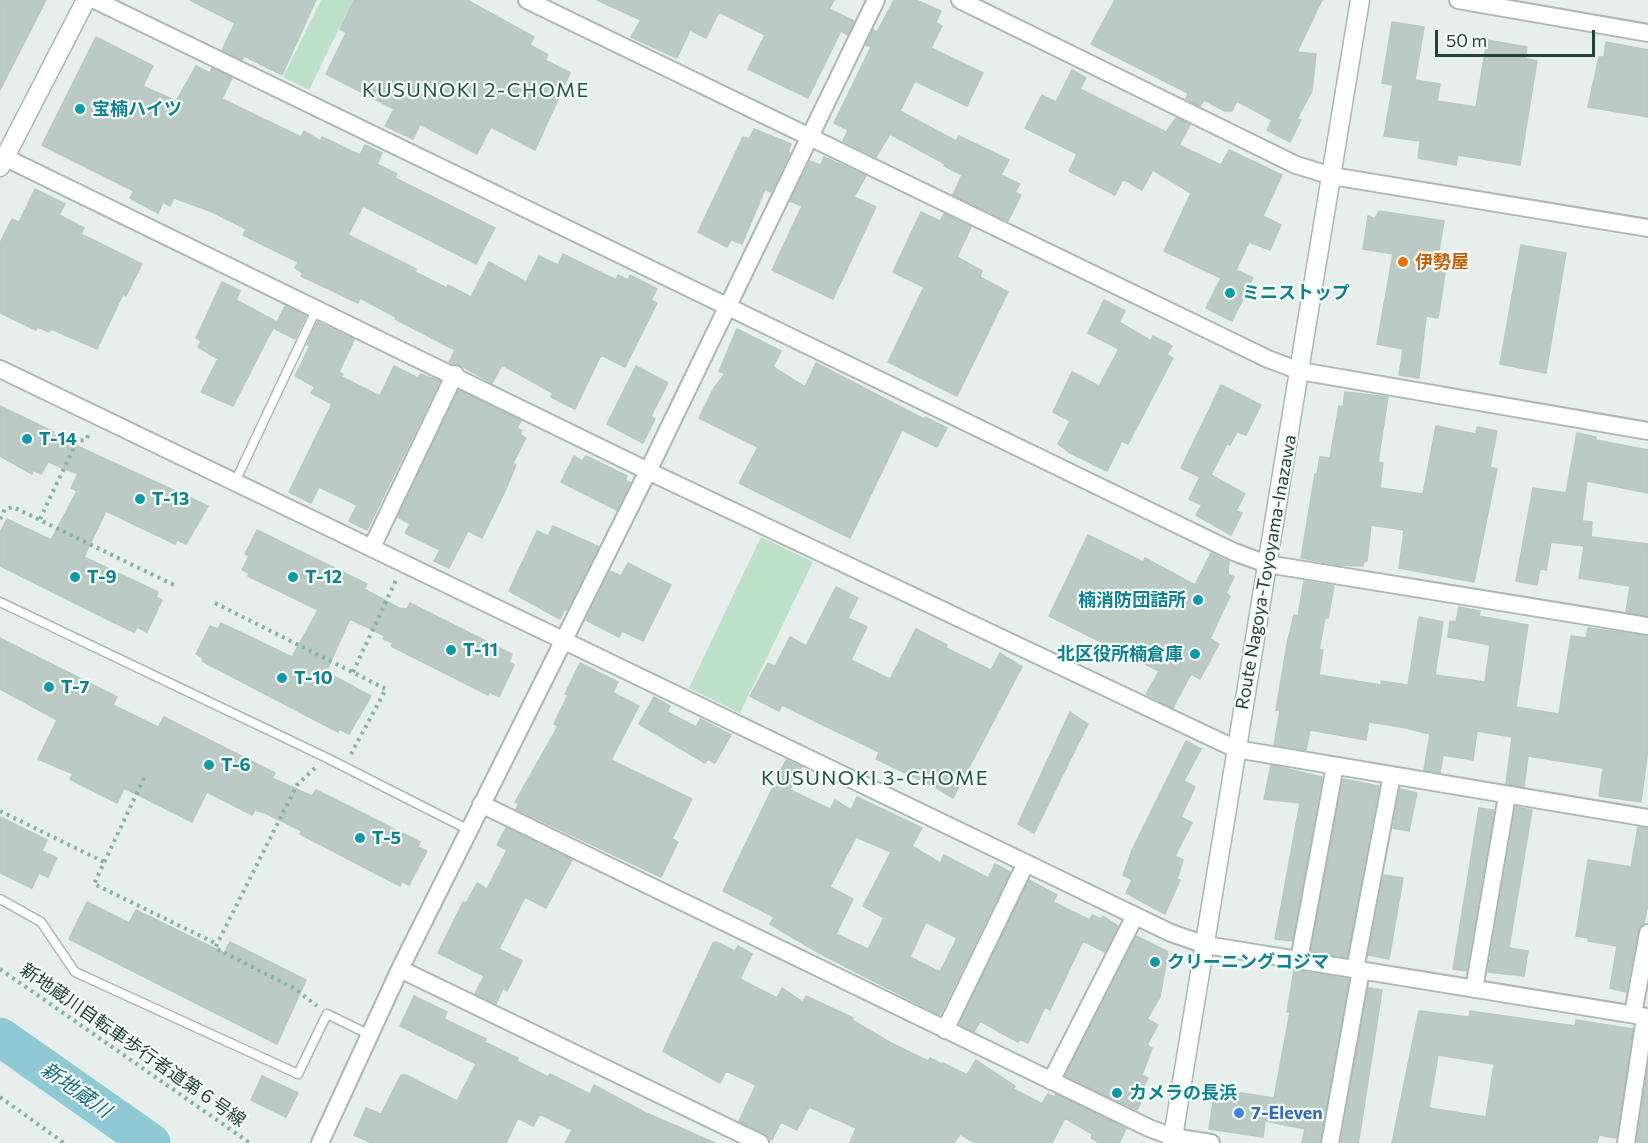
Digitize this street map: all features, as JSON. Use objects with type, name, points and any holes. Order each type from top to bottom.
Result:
[{"type":"main road","points":[[2,159],[86,0]]},
{"type":"main road","name":"Route Nagoya-Toyoyama-Inazawa","points":[[1172,1140],[1332,176],[1356,1]]},
{"type":"street","points":[[95,0],[1234,552],[1267,564],[1648,626]]},
{"type":"street","points":[[527,0],[1268,359],[1300,371],[1648,431]]},
{"type":"street","points":[[324,1142],[400,969],[648,471],[812,137],[876,0]]},
{"type":"street","points":[[960,0],[1296,165],[1332,176],[1648,228]]},
{"type":"street","points":[[1458,0],[1648,33]]},
{"type":"street","points":[[2,159],[455,374],[648,471],[1236,749],[1648,818]]},
{"type":"street","points":[[0,369],[1171,933],[1206,945],[1642,1016]]},
{"type":"street","points":[[372,547],[455,374]]},
{"type":"street","points":[[1299,960],[1335,766]]},
{"type":"street","points":[[1330,1143],[1392,775]]},
{"type":"street","points":[[1474,988],[1507,796]]},
{"type":"street","points":[[481,804],[1172,1140],[1211,1143]]},
{"type":"street","points":[[945,1030],[1026,863]]},
{"type":"street","points":[[1051,1082],[1135,916]]},
{"type":"street","points":[[1626,1143],[1642,1016],[1648,933]]},
{"type":"street","points":[[400,969],[760,1143]]},
{"type":"lane","points":[[235,482],[318,308]]},
{"type":"lane","points":[[0,602],[327,758],[469,830]]},
{"type":"lane","points":[[0,899],[41,922],[75,972],[298,1074],[327,1014],[370,1035]]},
{"type":"path","points":[[40,519],[77,441],[86,440],[99,415]]},
{"type":"path","points":[[0,519],[5,509],[13,507],[174,585]]},
{"type":"path","points":[[353,672],[404,563]]},
{"type":"path","points":[[214,603],[386,689],[351,754]]},
{"type":"path","points":[[327,758],[297,785],[215,948],[295,988],[327,1014]]},
{"type":"path","points":[[144,778],[94,884],[217,944]]},
{"type":"path","points":[[0,811],[104,862]]},
{"type":"path","name":"新地蔵川自転車歩行者道第６号線","points":[[0,969],[250,1143]]},
{"type":"path","points":[[0,1097],[64,1143]]},
{"type":"green space","points":[[321,0],[353,0],[309,90],[283,77]]},
{"type":"green space","points":[[761,537],[813,562],[740,713],[689,688]]},
{"type":"building","points":[[0,0],[46,0],[0,90]]},
{"type":"building","points":[[190,0],[316,0],[282,75],[244,56],[242,60],[222,50],[235,23]]},
{"type":"building","points":[[354,0],[467,0],[534,37],[530,45],[548,55],[545,60],[570,73],[535,150],[491,127],[477,154],[420,124],[413,139],[385,126],[394,109],[326,74],[346,33],[340,29]]},
{"type":"building","points":[[597,0],[834,0],[829,9],[854,21],[848,35],[841,31],[808,98],[748,69],[765,35],[719,12],[706,38],[690,30],[677,58],[631,37],[641,20]]},
{"type":"building","points":[[894,0],[916,0],[941,11],[936,22],[942,26],[931,48],[983,73],[967,106],[915,81],[900,111],[956,141],[959,136],[1009,160],[1001,175],[1020,184],[1015,192],[1021,195],[1008,221],[953,195],[962,175],[890,134],[876,157],[843,141],[848,130],[834,123],[871,47],[866,45],[873,30],[877,32]]},
{"type":"building","points":[[1115,0],[1322,0],[1297,52],[1316,54],[1312,91],[1297,119],[1301,120],[1290,142],[1267,130],[1272,120],[1237,101],[1232,111],[1225,111],[1204,100],[1200,106],[1186,99],[1188,93],[1091,44]]},
{"type":"building","points":[[1392,22],[1424,27],[1415,80],[1440,84],[1437,101],[1476,107],[1487,40],[1527,47],[1525,58],[1537,61],[1520,165],[1458,155],[1456,165],[1418,158],[1420,141],[1384,136],[1393,85],[1382,83]]},
{"type":"building","points":[[96,37],[153,66],[143,86],[176,101],[196,66],[210,73],[212,68],[232,78],[222,99],[301,137],[304,131],[320,141],[322,137],[360,155],[365,145],[382,153],[377,164],[397,174],[395,178],[495,228],[476,264],[363,206],[348,235],[416,269],[415,272],[447,288],[448,285],[471,297],[489,262],[526,282],[539,256],[558,265],[563,254],[616,280],[618,275],[628,280],[630,275],[657,289],[651,300],[657,303],[625,367],[601,355],[575,409],[551,397],[553,393],[502,365],[492,383],[460,365],[449,362],[455,350],[360,298],[358,303],[301,276],[303,273],[295,268],[298,262],[243,235],[246,229],[210,211],[174,198],[170,206],[163,202],[158,213],[130,198],[134,191],[42,145]]},
{"type":"building","points":[[1606,42],[1648,50],[1648,117],[1588,107],[1599,57],[1604,57]]},
{"type":"building","points":[[1072,70],[1086,78],[1080,89],[1166,132],[1176,118],[1190,125],[1179,145],[1221,165],[1229,150],[1282,175],[1263,216],[1281,225],[1270,250],[1249,242],[1236,270],[1253,278],[1232,321],[1206,308],[1221,278],[1164,251],[1191,193],[1153,170],[1142,190],[1123,179],[1115,195],[1069,171],[1077,154],[1025,128],[1042,95],[1056,102]]},
{"type":"building","points":[[754,129],[791,144],[788,152],[790,153],[771,192],[765,189],[742,244],[731,240],[727,247],[698,232],[743,137],[749,139]]},
{"type":"building","points":[[824,157],[866,176],[854,197],[876,207],[833,299],[772,270],[802,206],[790,201],[810,161],[821,165]]},
{"type":"building","points":[[35,189],[65,204],[59,215],[84,228],[81,234],[142,264],[126,296],[123,294],[97,349],[51,329],[49,332],[38,327],[36,330],[0,313],[0,243],[12,219],[19,222]]},
{"type":"building","points":[[1379,211],[1444,221],[1437,262],[1446,264],[1442,294],[1438,318],[1426,316],[1419,378],[1399,375],[1403,349],[1377,344],[1393,254],[1363,249],[1368,216],[1375,219]]},
{"type":"building","points":[[921,212],[940,221],[944,214],[971,227],[957,257],[982,271],[980,277],[1008,292],[957,396],[888,362],[924,287],[893,272]]},
{"type":"building","points":[[1521,245],[1566,253],[1546,373],[1500,364]]},
{"type":"building","points":[[222,282],[240,291],[236,300],[277,322],[285,306],[306,316],[295,339],[273,328],[233,406],[201,392],[218,359],[198,347],[201,341],[196,338]]},
{"type":"building","points":[[1104,300],[1125,311],[1119,322],[1151,341],[1153,336],[1172,346],[1167,355],[1173,358],[1128,444],[1122,441],[1107,471],[1070,453],[1058,444],[1070,421],[1053,412],[1072,372],[1099,386],[1119,349],[1088,333]]},
{"type":"building","points":[[317,322],[354,340],[339,372],[343,374],[342,377],[380,396],[394,366],[418,378],[420,374],[440,381],[367,530],[349,521],[357,505],[319,487],[311,503],[289,492],[332,404],[311,393],[315,387],[295,376],[310,346],[307,345]]},
{"type":"building","points":[[737,329],[781,351],[773,367],[805,387],[816,363],[924,419],[925,417],[947,428],[937,447],[902,430],[850,538],[739,483],[758,447],[699,418],[714,388],[725,374],[719,371]]},
{"type":"building","points":[[636,366],[668,383],[651,416],[655,419],[643,443],[607,424]]},
{"type":"building","points":[[1221,385],[1261,405],[1246,435],[1237,432],[1230,445],[1227,444],[1211,475],[1245,494],[1236,511],[1242,513],[1231,535],[1196,515],[1202,505],[1189,499],[1200,477],[1181,468]]},
{"type":"building","points":[[459,390],[521,421],[517,428],[522,431],[520,435],[526,438],[513,463],[516,465],[506,489],[482,538],[468,531],[449,568],[434,561],[440,550],[405,533],[410,524],[398,517]]},
{"type":"building","points":[[1345,392],[1388,397],[1378,462],[1383,463],[1380,488],[1423,494],[1436,426],[1476,434],[1477,427],[1497,431],[1490,467],[1497,469],[1474,582],[1399,568],[1404,530],[1371,525],[1367,561],[1364,561],[1363,566],[1338,565],[1301,558],[1315,474],[1317,474],[1320,457],[1330,458],[1339,406],[1343,407]]},
{"type":"building","points":[[0,406],[54,432],[53,435],[208,506],[186,544],[177,540],[175,544],[106,511],[84,557],[158,592],[156,597],[162,600],[147,632],[137,627],[134,632],[0,566],[0,533],[7,519],[51,540],[77,491],[71,488],[78,474],[48,462],[41,474],[33,470],[32,474],[0,456]]},
{"type":"building","points":[[1577,433],[1596,437],[1596,440],[1648,450],[1648,493],[1587,481],[1582,521],[1592,522],[1591,537],[1648,544],[1648,615],[1626,612],[1630,586],[1579,578],[1584,546],[1551,542],[1546,570],[1540,569],[1537,585],[1516,581],[1533,488],[1566,493]]},
{"type":"building","points":[[574,456],[582,461],[586,456],[627,476],[625,480],[631,483],[617,510],[561,482]]},
{"type":"building","points":[[553,526],[599,547],[567,610],[565,609],[560,619],[509,591],[537,531],[548,536]]},
{"type":"building","points":[[257,530],[367,584],[364,589],[399,608],[407,609],[410,603],[512,654],[509,662],[514,665],[499,697],[490,692],[488,695],[391,646],[393,643],[383,639],[385,636],[350,619],[326,672],[371,696],[349,734],[339,729],[338,732],[202,661],[203,658],[196,654],[210,626],[218,629],[221,623],[292,657],[318,610],[248,576],[249,573],[242,570],[249,556],[245,554]]},
{"type":"building","points":[[1088,535],[1143,562],[1145,558],[1195,585],[1211,553],[1229,562],[1228,574],[1234,577],[1226,593],[1230,596],[1210,639],[1219,644],[1200,679],[1191,674],[1173,708],[1146,694],[1159,671],[1049,616]]},
{"type":"building","points":[[628,563],[671,585],[643,641],[622,631],[619,637],[586,620],[610,571],[621,576]]},
{"type":"building","points":[[1304,581],[1334,586],[1319,650],[1323,650],[1319,675],[1381,685],[1381,681],[1408,685],[1419,617],[1443,622],[1435,675],[1485,682],[1490,645],[1448,637],[1450,621],[1456,622],[1459,607],[1480,611],[1479,616],[1528,625],[1516,707],[1559,714],[1571,636],[1586,638],[1588,628],[1648,636],[1648,749],[1641,802],[1599,796],[1603,768],[1528,756],[1524,787],[1506,784],[1512,737],[1477,731],[1473,760],[1443,755],[1440,773],[1424,770],[1430,734],[1401,727],[1369,722],[1366,740],[1310,730],[1306,750],[1274,745],[1280,711],[1276,710],[1287,644],[1294,615],[1298,616]]},
{"type":"building","points":[[836,587],[858,598],[848,618],[867,627],[851,660],[890,679],[916,629],[947,645],[946,648],[991,670],[1000,653],[1022,667],[953,798],[876,759],[879,752],[782,705],[779,711],[750,696],[768,663],[775,666],[790,637],[806,646]]},
{"type":"building","points":[[0,638],[117,697],[113,705],[158,727],[164,717],[275,773],[272,778],[312,796],[316,790],[420,842],[418,847],[427,851],[409,885],[402,881],[400,886],[300,834],[302,831],[265,813],[255,810],[252,815],[207,792],[192,822],[124,788],[117,803],[70,779],[73,774],[38,759],[57,720],[0,689]]},
{"type":"building","points":[[580,663],[618,682],[613,693],[639,706],[611,760],[692,799],[672,839],[678,842],[661,877],[516,809],[519,804],[515,802],[558,726],[554,724]]},
{"type":"building","points":[[654,697],[670,706],[667,712],[696,727],[700,719],[731,735],[715,763],[708,759],[705,763],[639,724]]},
{"type":"building","points":[[1070,712],[1088,724],[1034,833],[1018,824]]},
{"type":"building","points":[[1186,741],[1201,749],[1184,781],[1195,787],[1181,817],[1192,823],[1175,856],[1183,860],[1177,879],[1180,880],[1165,914],[1126,893],[1132,880],[1123,875],[1132,850]]},
{"type":"building","points":[[786,760],[802,767],[790,790],[830,809],[835,800],[851,810],[857,797],[922,828],[912,846],[940,863],[944,855],[988,878],[995,864],[1010,872],[940,1015],[819,953],[770,924],[774,917],[723,891]],"holes":[[[856,837],[891,852],[863,906],[884,918],[868,949],[836,934],[853,899],[830,887]],[[926,922],[957,938],[940,972],[910,957]]]},
{"type":"building","points":[[1271,765],[1322,777],[1292,941],[1275,939],[1300,803],[1264,799]]},
{"type":"building","points":[[1343,779],[1379,786],[1347,957],[1311,952]]},
{"type":"building","points":[[1400,789],[1417,793],[1409,831],[1393,828]]},
{"type":"building","points":[[1516,807],[1532,810],[1509,948],[1528,951],[1524,976],[1488,972]]},
{"type":"building","points":[[1479,808],[1494,810],[1466,971],[1453,969]]},
{"type":"building","points":[[0,817],[47,840],[42,851],[57,858],[48,877],[39,873],[32,888],[0,873]]},
{"type":"building","points":[[1638,827],[1648,828],[1648,904],[1644,923],[1638,931],[1626,992],[1610,988],[1617,946],[1588,941],[1589,938],[1576,936],[1588,860],[1631,867]]},
{"type":"building","points":[[506,828],[572,860],[546,908],[525,897],[499,949],[522,961],[507,991],[503,988],[496,1004],[475,994],[484,976],[438,953],[463,902],[466,903],[477,883],[487,889],[507,850],[497,845]]},
{"type":"building","points":[[1384,875],[1403,878],[1389,959],[1368,955]]},
{"type":"building","points":[[1029,880],[1057,895],[1053,902],[1090,920],[1092,915],[1101,919],[1103,916],[1118,926],[1105,952],[1083,941],[1050,1010],[1045,1007],[1028,1043],[1020,1039],[1018,1042],[980,1021],[974,1032],[959,1024]]},
{"type":"building","points":[[87,902],[129,923],[136,910],[224,953],[230,942],[306,980],[277,1044],[69,939]]},
{"type":"building","points":[[1136,936],[1168,952],[1160,997],[1147,1019],[1158,1025],[1147,1045],[1152,1048],[1142,1075],[1148,1078],[1139,1096],[1143,1098],[1137,1110],[1065,1076]]},
{"type":"building","points":[[716,942],[735,951],[738,946],[752,954],[740,979],[777,998],[782,988],[803,1002],[806,996],[853,1018],[852,1020],[891,1043],[928,1061],[930,1058],[967,1075],[976,1060],[1015,1086],[1014,1089],[1042,1104],[1048,1094],[1054,1097],[1056,1094],[1126,1129],[1119,1143],[1100,1143],[1091,1138],[1092,1134],[1065,1118],[1052,1143],[975,1143],[960,1134],[954,1143],[850,1143],[856,1128],[809,1107],[797,1130],[781,1122],[772,1140],[739,1121],[756,1085],[726,1071],[720,1083],[663,1051],[713,943]]},
{"type":"building","points":[[1294,970],[1349,979],[1320,1143],[1302,1143],[1305,1129],[1265,1121],[1263,1137],[1209,1129],[1215,1089],[1274,1098],[1290,1012],[1287,1012]]},
{"type":"building","points":[[1368,988],[1382,990],[1361,1127],[1358,1143],[1341,1143]]},
{"type":"building","points":[[414,996],[447,1012],[444,1019],[486,1039],[484,1042],[518,1058],[517,1061],[548,1077],[550,1074],[590,1094],[594,1085],[644,1112],[715,1143],[565,1143],[572,1130],[540,1114],[533,1126],[518,1118],[506,1143],[372,1143],[354,1135],[366,1108],[381,1114],[401,1075],[406,1075],[457,1101],[476,1064],[400,1026]]},
{"type":"building","points":[[1419,1011],[1469,1017],[1470,1011],[1575,1026],[1576,1020],[1633,1029],[1616,1138],[1599,1135],[1597,1143],[1392,1143]],"holes":[[[1438,1055],[1494,1064],[1486,1117],[1429,1108]]]},
{"type":"building","points":[[1648,1068],[1648,1143],[1641,1143],[1637,1142]]},
{"type":"building","points":[[262,1076],[298,1093],[286,1117],[251,1100]]},
{"type":"waterway","name":"新地蔵川","points":[[0,1037],[151,1143]]},
{"type":"place","name":"宝楠ハイツ","points":[[80,109]]},
{"type":"place","name":"伊勢屋","points":[[1403,262]]},
{"type":"place","name":"ミニストップ","points":[[1230,293]]},
{"type":"place","name":"T-14","points":[[27,439]]},
{"type":"place","name":"T-13","points":[[140,499]]},
{"type":"place","name":"T-9","points":[[75,577]]},
{"type":"place","name":"T-12","points":[[293,577]]},
{"type":"place","name":"楠消防団詰所","points":[[1198,600]]},
{"type":"place","name":"T-11","points":[[451,650]]},
{"type":"place","name":"北区役所楠倉庫","points":[[1195,654]]},
{"type":"place","name":"T-10","points":[[282,678]]},
{"type":"place","name":"T-7","points":[[49,687]]},
{"type":"place","name":"T-6","points":[[209,765]]},
{"type":"place","name":"T-5","points":[[360,838]]},
{"type":"place","name":"クリーニングコジマ","points":[[1155,962]]},
{"type":"place","name":"カメラの長浜","points":[[1117,1093]]},
{"type":"place","name":"7-Eleven","points":[[1239,1113]]},
{"type":"district","name":"KUSUNOKI 2-CHOME","points":[[476,90]]},
{"type":"district","name":"KUSUNOKI 3-CHOME","points":[[875,778]]}]
